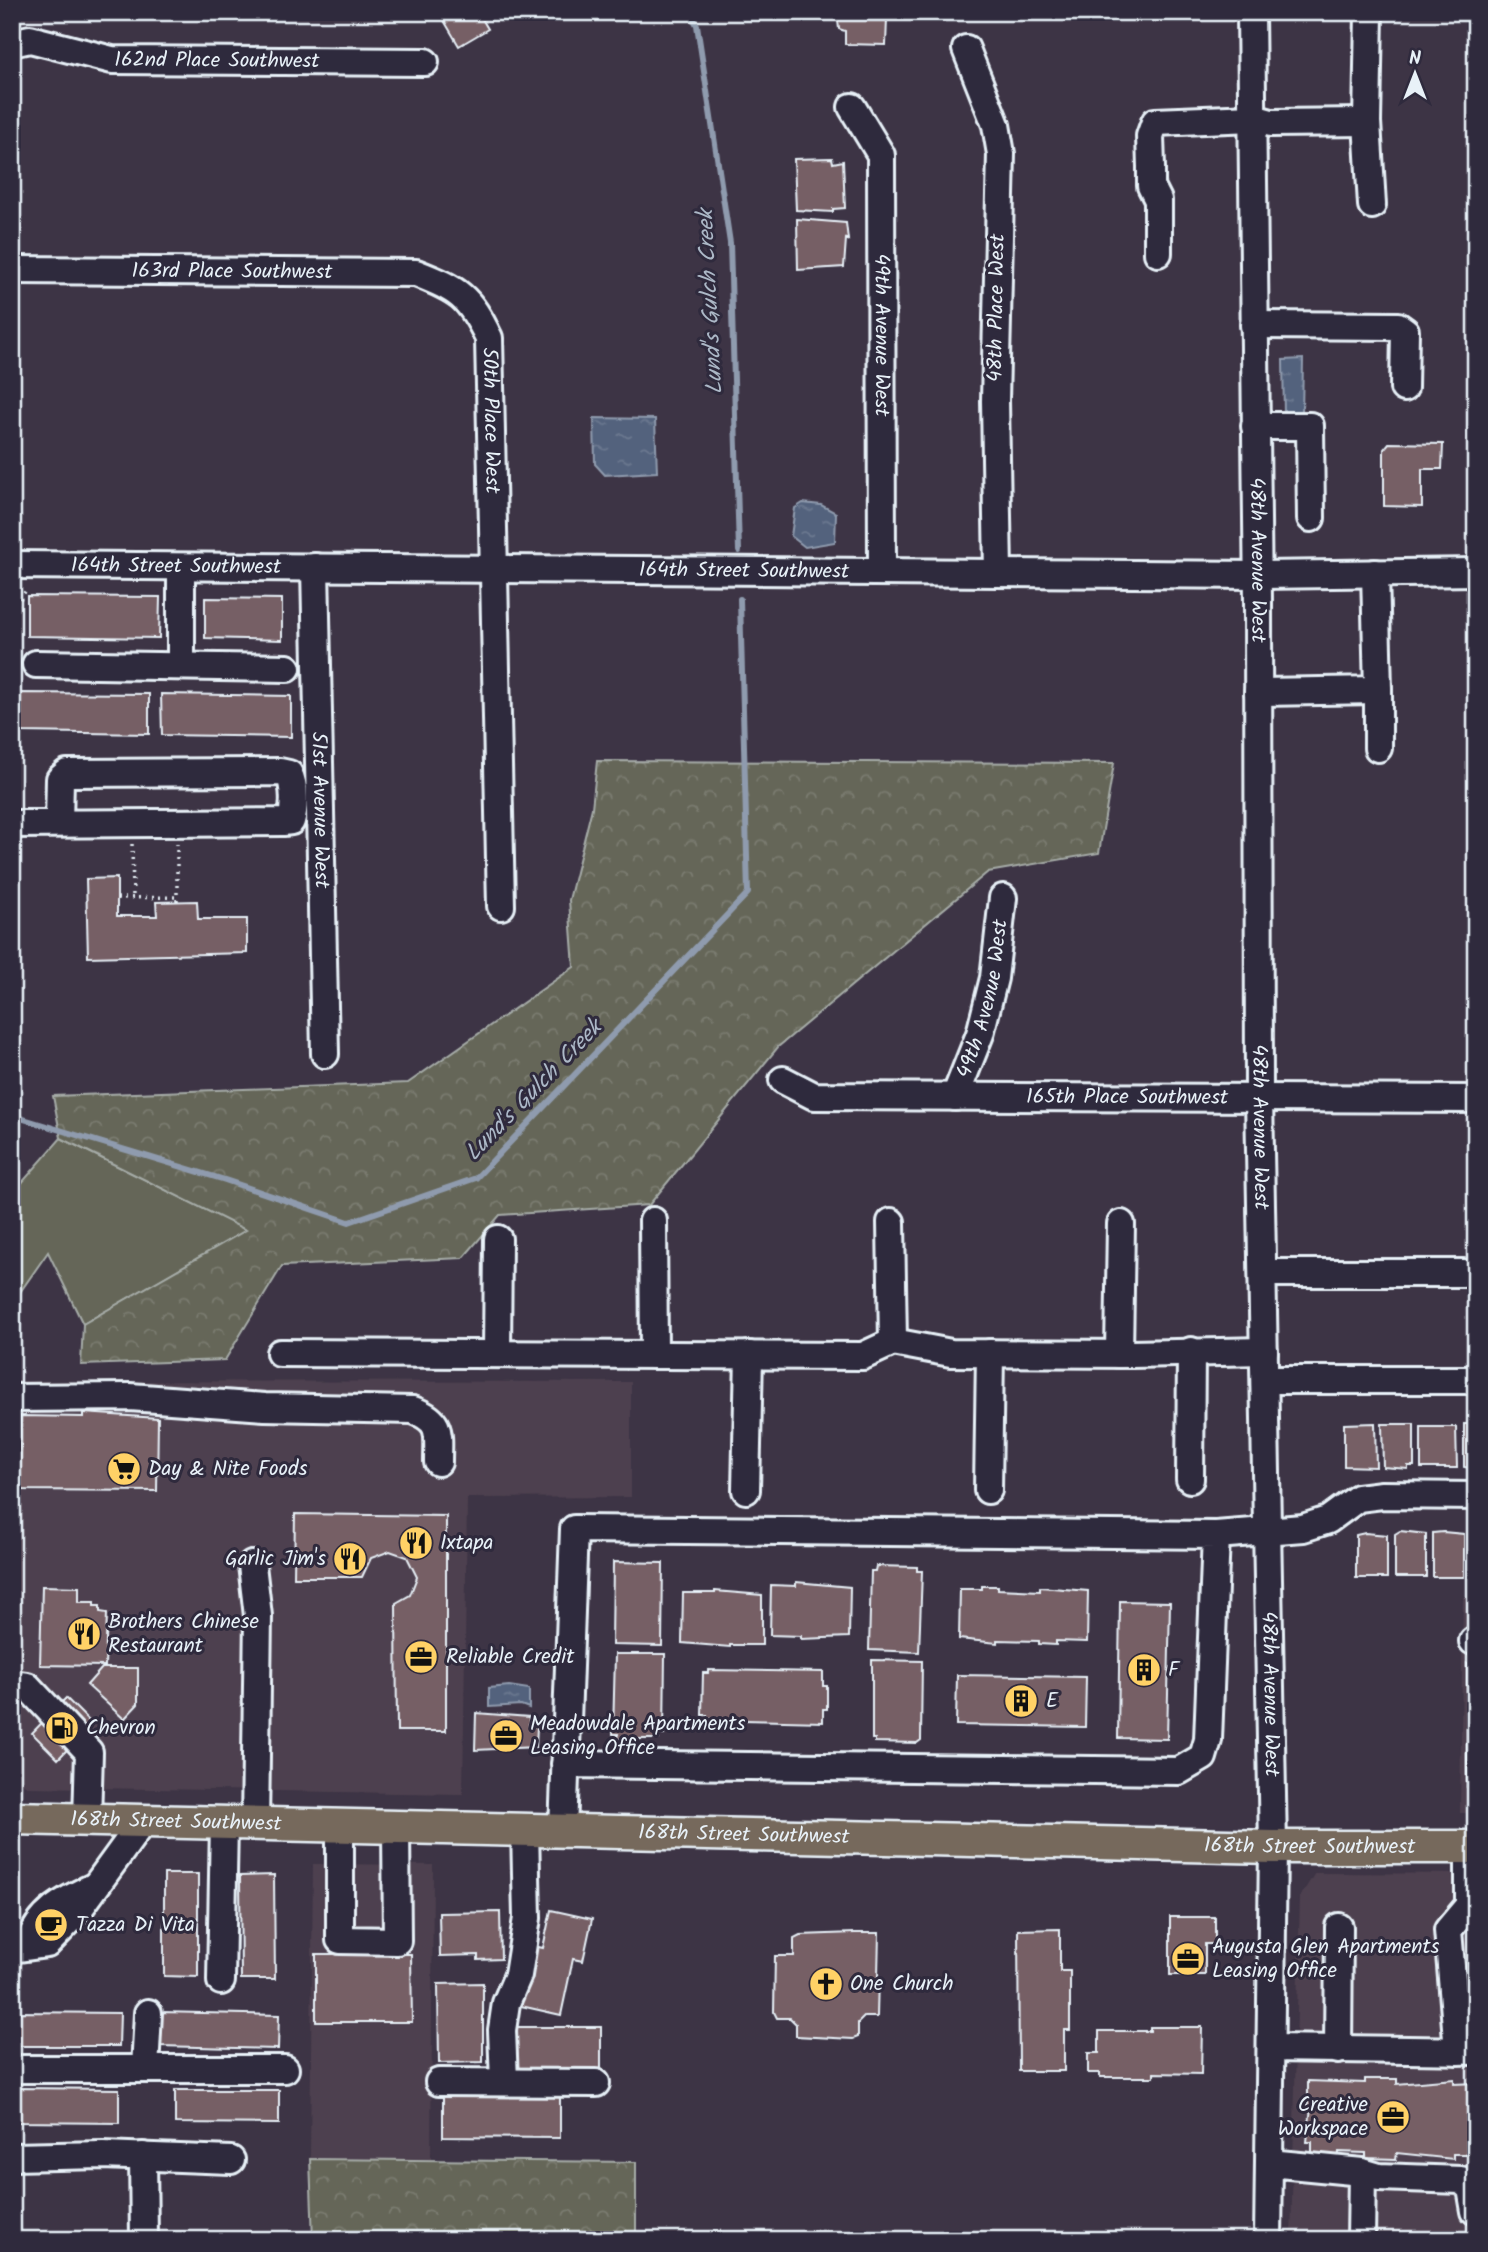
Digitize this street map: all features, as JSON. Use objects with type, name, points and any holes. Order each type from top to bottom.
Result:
[{"type":"main road","name":"168th Street Southwest","points":[[12,1818],[1273,1847],[1472,1847]]},
{"type":"street","name":"48th Avenue West","points":[[1251,12],[1258,575],[1259,1097],[1273,1847],[1268,2240]]},
{"type":"street","points":[[1369,12],[1367,122],[1372,205]]},
{"type":"street","name":"162nd Place Southwest","points":[[12,43],[30,39],[112,60],[425,61]]},
{"type":"street","name":"48th Place West","points":[[966,49],[996,125],[1001,154],[995,401],[998,573]]},
{"type":"street","name":"49th Avenue West","points":[[852,107],[881,155],[882,572]]},
{"type":"street","points":[[1158,253],[1158,200],[1151,186],[1150,167],[1150,136],[1155,122],[1253,118],[1271,122],[1367,122]]},
{"type":"street","name":"163rd Place Southwest","points":[[12,270],[416,273],[449,286]]},
{"type":"street","name":"50th Place West","points":[[449,286],[474,307],[489,338],[501,906]]},
{"type":"street","points":[[1254,325],[1398,326],[1405,331],[1404,388]]},
{"type":"street","points":[[1255,426],[1310,426],[1311,518]]},
{"type":"street","name":"164th Street Southwest","points":[[12,565],[1258,575],[1476,572]]},
{"type":"street","name":"51st Avenue West","points":[[315,567],[325,1054]]},
{"type":"street","points":[[181,568],[181,666]]},
{"type":"street","points":[[1376,573],[1378,748]]},
{"type":"street","points":[[28,659],[287,668]]},
{"type":"street","points":[[1258,692],[1378,690]]},
{"type":"street","points":[[12,824],[291,821],[292,780],[289,774],[280,772],[67,772],[60,779],[59,823]]},
{"type":"street","name":"49th Avenue West","points":[[955,1097],[980,1034],[995,978],[1003,898]]},
{"type":"street","name":"165th Place Southwest","points":[[783,1080],[814,1096],[1476,1099]]},
{"type":"street","points":[[653,1221],[654,1354]]},
{"type":"street","points":[[891,1223],[893,1342]]},
{"type":"street","points":[[1119,1354],[1121,1224]]},
{"type":"street","points":[[497,1354],[498,1239]]},
{"type":"street","points":[[1263,1273],[1464,1273]]},
{"type":"street","points":[[280,1353],[863,1356],[893,1342],[951,1353],[1264,1351]]},
{"type":"street","points":[[1190,1479],[1191,1351]]},
{"type":"street","points":[[988,1490],[990,1353]]},
{"type":"street","points":[[746,1490],[749,1355]]},
{"type":"street","points":[[1265,1380],[1476,1380]]},
{"type":"street","points":[[12,1398],[130,1397],[265,1407],[413,1410],[433,1420],[438,1429],[438,1462]]},
{"type":"street","points":[[563,1831],[574,1529],[1216,1535],[1303,1528],[1328,1520],[1358,1498],[1382,1495],[1476,1496]]},
{"type":"street","points":[[565,1764],[1179,1771],[1203,1757],[1208,1740],[1216,1535]]},
{"type":"street","points":[[252,1565],[258,1616],[255,1824]]},
{"type":"street","points":[[12,1684],[26,1686],[89,1752],[87,1820]]},
{"type":"street","points":[[20,1947],[47,1944],[74,1916],[143,1821]]},
{"type":"street","points":[[222,1981],[224,1823]]},
{"type":"street","points":[[340,1825],[340,1940],[397,1941],[397,1827]]},
{"type":"street","points":[[504,2082],[502,2030],[506,2003],[519,1975],[527,1918],[525,1830]]},
{"type":"street","points":[[1271,2049],[1467,2051],[1448,1930],[1472,1907],[1472,1847]]},
{"type":"street","points":[[1338,2050],[1339,1927]]},
{"type":"street","points":[[145,2069],[148,2013]]},
{"type":"street","points":[[12,2069],[285,2069]]},
{"type":"street","points":[[439,2082],[596,2083]]},
{"type":"street","points":[[12,2157],[143,2156],[231,2160]]},
{"type":"street","points":[[143,2156],[144,2240]]},
{"type":"street","points":[[1269,2163],[1362,2172],[1380,2177],[1461,2180],[1471,2188],[1475,2211]]},
{"type":"street","points":[[1362,2172],[1362,2240]]},
{"type":"path","points":[[12,618],[13,610],[28,588]]},
{"type":"path","points":[[12,637],[15,652],[28,659]]},
{"type":"path","points":[[132,845],[133,897]]},
{"type":"path","points":[[117,898],[177,899],[178,845]]},
{"type":"shaded area","points":[[12,1381],[631,1382],[631,1497],[467,1498],[463,1794],[29,1787],[12,1778]]},
{"type":"shaded area","points":[[1463,1597],[1476,1597],[1476,1813],[1460,1813]]},
{"type":"shaded area","points":[[313,1864],[433,1865],[431,2159],[310,2159]]},
{"type":"shaded area","points":[[1315,1873],[1476,1874],[1476,2240],[1291,2240],[1300,1897]]},
{"type":"green space","points":[[597,761],[1114,763],[1099,853],[988,872],[778,1047],[649,1205],[500,1215],[463,1258],[282,1266],[225,1360],[81,1365],[83,1324],[246,1230],[61,1138],[53,1096],[408,1083],[574,967],[569,900],[592,808]]},
{"type":"green space","points":[[61,1138],[247,1230],[83,1324],[48,1252],[18,1295],[12,1194]]},
{"type":"green space","points":[[310,2159],[636,2162],[636,2240],[313,2240]]},
{"type":"water","points":[[1303,359],[1302,416],[1284,415],[1283,360]]},
{"type":"water","points":[[594,418],[655,419],[657,472],[605,475],[595,464]]},
{"type":"water","points":[[803,503],[821,505],[836,513],[835,542],[805,547],[791,536],[795,508]]},
{"type":"water","points":[[509,1686],[529,1689],[529,1708],[521,1705],[489,1707],[489,1688]]},
{"type":"building","points":[[439,12],[478,12],[488,29],[459,46]]},
{"type":"building","points":[[837,12],[881,12],[881,18],[887,18],[886,45],[845,44],[845,31],[839,29]]},
{"type":"building","points":[[832,158],[833,163],[843,161],[845,208],[833,209],[833,212],[796,210],[794,159]]},
{"type":"building","points":[[797,219],[846,223],[848,240],[846,239],[844,267],[798,270]]},
{"type":"building","points":[[1389,443],[1443,444],[1442,469],[1422,469],[1422,507],[1384,506],[1384,449]]},
{"type":"building","points":[[27,596],[160,597],[159,638],[27,636]]},
{"type":"building","points":[[205,598],[282,599],[282,640],[205,638]]},
{"type":"building","points":[[19,693],[149,694],[149,734],[20,732]]},
{"type":"building","points":[[161,694],[291,696],[291,737],[162,735]]},
{"type":"building","points":[[117,878],[117,916],[157,916],[156,902],[197,901],[198,919],[247,919],[247,953],[88,957],[86,879]]},
{"type":"building","points":[[83,1413],[158,1418],[157,1491],[19,1490],[20,1416],[83,1417]]},
{"type":"building","points":[[1375,1423],[1376,1467],[1344,1466],[1344,1424]]},
{"type":"building","points":[[1382,1424],[1414,1424],[1414,1466],[1408,1466],[1408,1469],[1383,1467]]},
{"type":"building","points":[[1464,1424],[1476,1424],[1476,1469],[1464,1467]]},
{"type":"building","points":[[1421,1427],[1456,1427],[1457,1468],[1421,1468]]},
{"type":"building","points":[[295,1514],[446,1516],[446,1731],[397,1731],[396,1603],[410,1595],[417,1577],[407,1557],[390,1551],[371,1558],[362,1577],[294,1577]]},
{"type":"building","points":[[1400,1531],[1426,1534],[1426,1577],[1395,1577],[1395,1534]]},
{"type":"building","points":[[1433,1533],[1464,1534],[1464,1577],[1433,1577]]},
{"type":"building","points":[[1472,1533],[1476,1533],[1476,1576],[1472,1576]]},
{"type":"building","points":[[1356,1535],[1387,1535],[1387,1578],[1356,1578]]},
{"type":"building","points":[[613,1562],[663,1563],[662,1646],[612,1645]]},
{"type":"building","points":[[876,1566],[917,1567],[917,1571],[922,1571],[919,1652],[869,1650],[871,1571],[875,1571]]},
{"type":"building","points":[[796,1582],[850,1587],[849,1637],[801,1639],[801,1636],[770,1635],[771,1585],[796,1586]]},
{"type":"building","points":[[42,1586],[79,1587],[79,1602],[94,1602],[94,1606],[100,1606],[100,1612],[107,1613],[105,1666],[40,1665]]},
{"type":"building","points":[[982,1586],[1040,1591],[1040,1587],[1088,1591],[1087,1642],[1056,1641],[1056,1645],[1039,1644],[1039,1641],[997,1640],[997,1643],[959,1639],[960,1589],[982,1589]]},
{"type":"building","points":[[715,1591],[762,1595],[762,1645],[730,1647],[682,1643],[683,1593]]},
{"type":"building","name":"F","points":[[1120,1601],[1170,1602],[1167,1739],[1118,1738]]},
{"type":"building","points":[[615,1654],[665,1654],[664,1735],[659,1735],[659,1739],[617,1739],[618,1734],[613,1734]]},
{"type":"building","points":[[872,1660],[922,1661],[921,1740],[917,1743],[875,1742],[875,1739],[872,1739]]},
{"type":"building","points":[[1467,1663],[1476,1663],[1476,1787],[1467,1787]]},
{"type":"building","points":[[102,1668],[138,1668],[138,1704],[124,1719],[87,1685]]},
{"type":"building","points":[[708,1670],[823,1672],[823,1686],[827,1686],[827,1709],[823,1709],[823,1722],[707,1719],[707,1715],[702,1715],[703,1673],[708,1673]]},
{"type":"building","name":"E","points":[[957,1675],[1086,1677],[1085,1727],[956,1725]]},
{"type":"building","name":"Chevron","points":[[66,1698],[92,1724],[58,1759],[32,1733]]},
{"type":"building","name":"Meadowdale Apartments Leasing Office","points":[[476,1713],[529,1717],[529,1726],[537,1726],[536,1747],[475,1750]]},
{"type":"building","points":[[164,1874],[198,1874],[198,1977],[164,1976]]},
{"type":"building","points":[[274,1875],[275,1979],[241,1979],[240,1876]]},
{"type":"building","points":[[551,1910],[592,1919],[583,1961],[573,1959],[561,2015],[521,2006],[534,1946],[543,1948]]},
{"type":"building","points":[[500,1912],[501,1959],[478,1960],[478,1955],[440,1956],[439,1913]]},
{"type":"building","name":"Augusta Glen Apartments Leasing Office","points":[[1170,1917],[1215,1917],[1215,1944],[1205,1944],[1205,1975],[1170,1975]]},
{"type":"building","points":[[1060,1929],[1060,1971],[1070,1971],[1070,2030],[1064,2030],[1064,2071],[1019,2071],[1018,1930]]},
{"type":"building","name":"One Church","points":[[879,1933],[877,2017],[864,2017],[858,2023],[858,2037],[853,2039],[796,2036],[796,2024],[790,2018],[777,2018],[774,2012],[775,1956],[794,1956],[794,1938],[800,1935]]},
{"type":"building","points":[[316,1954],[411,1954],[412,2022],[316,2022]]},
{"type":"building","points":[[483,1983],[483,2062],[439,2063],[438,1984]]},
{"type":"building","points":[[16,2012],[120,2013],[119,2046],[16,2046]]},
{"type":"building","points":[[161,2012],[279,2015],[278,2049],[160,2046]]},
{"type":"building","points":[[517,2027],[601,2027],[601,2072],[517,2072]]},
{"type":"building","points":[[1150,2027],[1202,2027],[1201,2074],[1154,2073],[1154,2077],[1100,2077],[1100,2073],[1088,2073],[1088,2053],[1099,2053],[1099,2031],[1150,2031]]},
{"type":"building","name":"Creative Workspace","points":[[1365,2079],[1397,2079],[1397,2084],[1454,2079],[1454,2084],[1476,2083],[1476,2154],[1453,2154],[1453,2159],[1397,2153],[1396,2159],[1366,2158],[1366,2153],[1339,2152],[1338,2160],[1312,2159],[1312,2142],[1307,2142],[1311,2107],[1308,2106],[1308,2081],[1365,2083]]},
{"type":"building","points":[[15,2088],[119,2089],[119,2123],[15,2122]]},
{"type":"building","points":[[175,2090],[279,2090],[279,2124],[175,2123]]},
{"type":"building","points":[[443,2095],[560,2096],[560,2138],[443,2137]]},
{"type":"waterway","name":"Lund's Gulch Creek","points":[[690,12],[697,25],[730,243],[739,551]]},
{"type":"waterway","name":"Lund's Gulch Creek","points":[[17,1117],[225,1180],[349,1222],[476,1178],[748,893],[740,599]]},
{"type":"place","name":"Day & Nite Foods","points":[[124,1469]]},
{"type":"place","name":"Ixtapa","points":[[416,1543]]},
{"type":"place","name":"Garlic Jim's","points":[[350,1559]]},
{"type":"place","name":"Brothers Chinese Restaurant","points":[[84,1634]]},
{"type":"place","name":"Reliable Credit","points":[[421,1657]]},
{"type":"place","name":"F","points":[[1144,1670]]},
{"type":"place","name":"E","points":[[1021,1701]]},
{"type":"place","name":"Chevron","points":[[62,1728]]},
{"type":"place","name":"Meadowdale Apartments Leasing Office","points":[[506,1736]]},
{"type":"place","name":"Tazza Di Vita","points":[[51,1925]]},
{"type":"place","name":"Augusta Glen Apartments Leasing Office","points":[[1188,1959]]},
{"type":"place","name":"One Church","points":[[826,1984]]},
{"type":"place","name":"Creative Workspace","points":[[1393,2117]]}]
